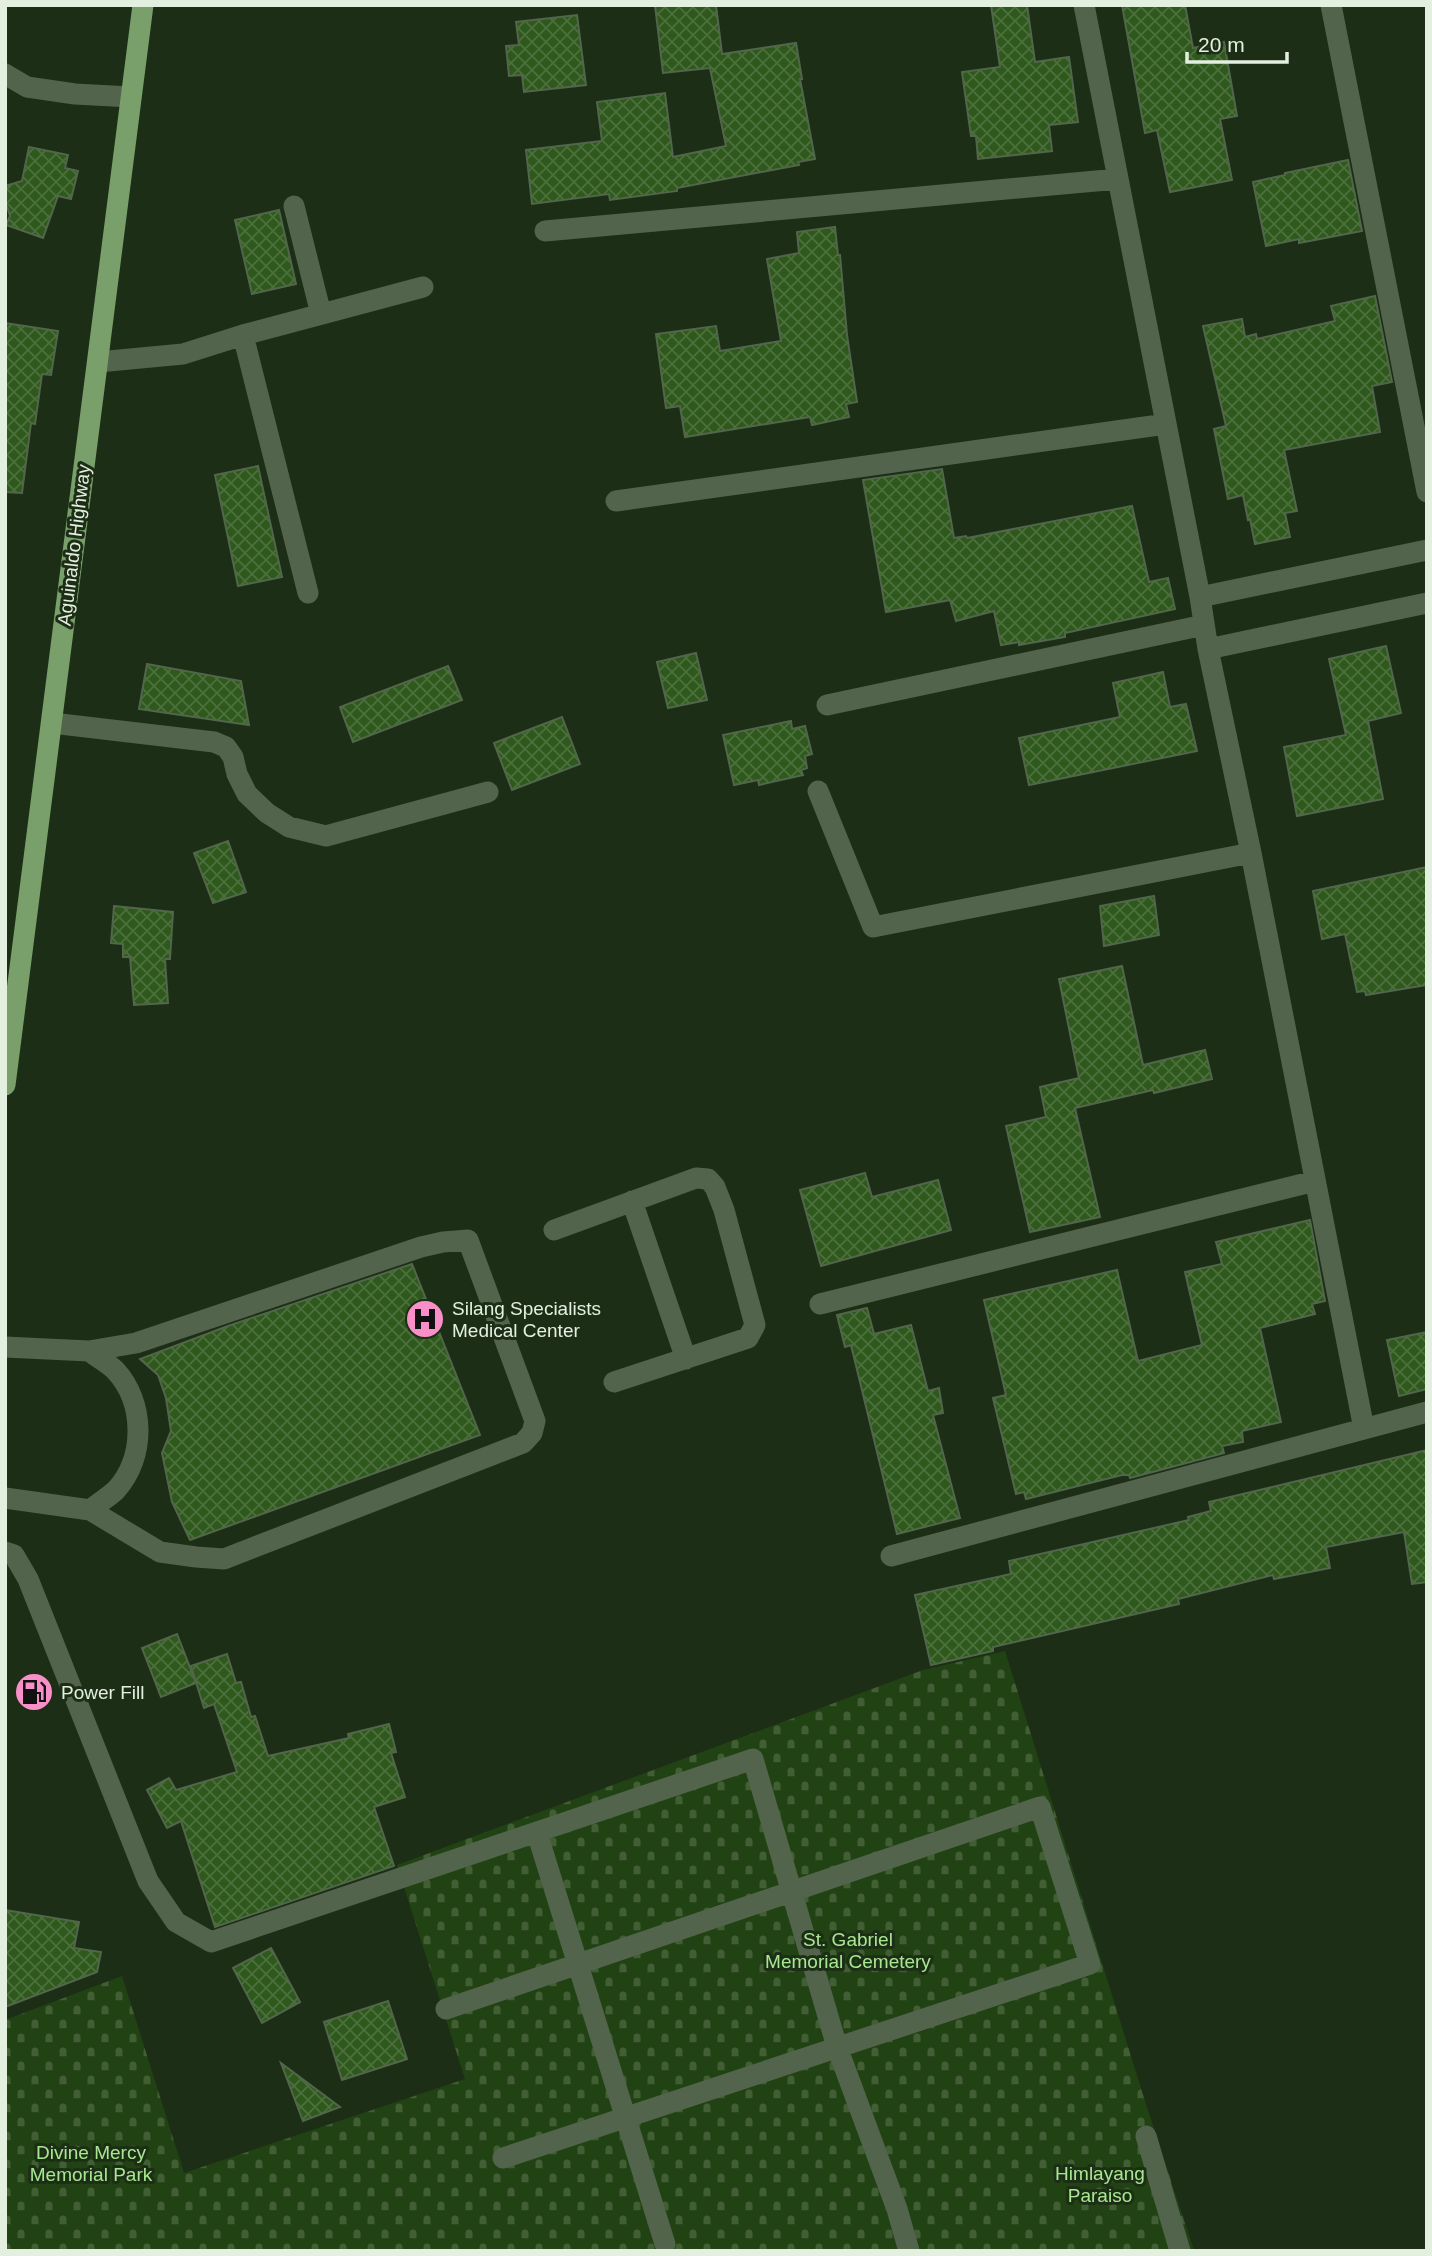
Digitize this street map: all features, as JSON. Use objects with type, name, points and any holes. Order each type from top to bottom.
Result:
[{"type":"main road","name":"Aguinaldo Highway","points":[[5,1086],[143,5]]},
{"type":"street","points":[[1084,5],[1208,649],[1251,853],[1364,1429]]},
{"type":"street","points":[[1331,5],[1427,492]]},
{"type":"street","points":[[5,74],[27,87],[75,94],[131,97]]},
{"type":"street","points":[[545,231],[1118,179]]},
{"type":"street","points":[[294,206],[321,314]]},
{"type":"street","points":[[97,362],[183,354],[243,335],[423,287]]},
{"type":"street","points":[[243,335],[308,593]]},
{"type":"street","points":[[616,501],[1166,424]]},
{"type":"street","points":[[1200,597],[1427,550]]},
{"type":"street","points":[[1208,649],[1427,603]]},
{"type":"street","points":[[827,705],[1204,625]]},
{"type":"street","points":[[52,723],[214,742],[226,747],[233,757],[237,774],[247,794],[267,813],[289,827],[326,836],[488,792]]},
{"type":"street","points":[[818,791],[873,927],[1251,853]]},
{"type":"street","points":[[554,1230],[696,1178],[708,1179],[715,1187],[724,1210],[755,1325],[748,1338],[614,1382]]},
{"type":"street","points":[[820,1304],[1315,1181]]},
{"type":"street","points":[[632,1201],[686,1359]]},
{"type":"street","points":[[5,1347],[89,1351],[136,1343],[421,1247],[468,1240],[535,1421],[532,1433],[523,1443],[224,1559],[160,1552],[90,1510],[5,1498]]},
{"type":"street","points":[[89,1351],[115,1370],[133,1398],[139,1430],[133,1462],[116,1490],[90,1510]]},
{"type":"street","points":[[891,1556],[1427,1412]]},
{"type":"street","points":[[5,1552],[14,1555],[29,1579],[148,1881],[176,1922],[211,1942],[753,1759],[837,2047],[897,2209],[909,2251]]},
{"type":"street","points":[[446,2009],[1040,1807],[1090,1964],[503,2158]]},
{"type":"street","points":[[537,1833],[665,2244]]},
{"type":"street","points":[[1146,2136],[1181,2251]]},
{"type":"green space","name":"St. Gabriel Memorial Cemetery","points":[[1005,1651],[1194,2251],[5,2251],[5,2020],[122,1976],[184,2173],[465,2079],[397,1865],[923,1670]]},
{"type":"building","points":[[655,5],[716,5],[722,54],[796,43],[815,159],[798,162],[799,165],[677,188],[677,191],[610,200],[609,194],[532,204],[526,150],[602,141],[597,102],[665,93],[673,157],[726,146],[710,68],[663,73]]},
{"type":"building","points":[[991,5],[1027,5],[1035,62],[1069,57],[1078,122],[1049,125],[1052,151],[978,159],[976,136],[971,136],[962,72],[1000,67]]},
{"type":"building","points":[[1122,5],[1185,5],[1193,48],[1224,42],[1237,116],[1220,119],[1232,180],[1170,192],[1157,130],[1145,133]]},
{"type":"building","points":[[577,15],[586,85],[524,92],[522,75],[509,76],[506,46],[519,45],[516,22]]},
{"type":"building","points":[[29,147],[68,155],[65,168],[78,171],[71,199],[58,196],[43,238],[6,225],[10,216],[5,200],[5,186],[22,181]]},
{"type":"building","points":[[1348,160],[1362,231],[1299,243],[1299,239],[1266,246],[1253,182]]},
{"type":"building","points":[[279,210],[296,284],[252,294],[235,220]]},
{"type":"building","points":[[835,227],[857,402],[846,404],[849,417],[812,425],[810,417],[685,437],[680,406],[666,408],[656,334],[716,326],[720,351],[781,341],[767,259],[799,253],[797,232]]},
{"type":"building","points":[[1375,296],[1392,382],[1372,386],[1380,432],[1284,450],[1297,511],[1285,513],[1290,537],[1255,544],[1243,495],[1228,499],[1214,429],[1226,426],[1203,326],[1242,319],[1245,337],[1256,334],[1257,339],[1335,321],[1331,306]]},
{"type":"building","points":[[5,323],[58,331],[51,375],[42,374],[35,424],[31,423],[22,493],[5,492]]},
{"type":"building","points":[[258,466],[282,577],[238,586],[215,475]]},
{"type":"building","points":[[942,469],[954,538],[967,538],[1132,506],[1149,582],[1168,578],[1175,609],[1065,633],[1065,637],[1019,645],[1019,642],[1001,645],[994,611],[956,621],[950,600],[886,612],[863,480]]},
{"type":"building","points":[[1386,646],[1401,713],[1368,721],[1383,799],[1297,816],[1284,747],[1346,735],[1329,659]]},
{"type":"building","points":[[696,653],[707,700],[668,708],[657,662]]},
{"type":"building","points":[[147,664],[241,681],[249,725],[139,709]]},
{"type":"building","points":[[448,666],[462,700],[353,742],[340,707]]},
{"type":"building","points":[[1163,672],[1170,707],[1186,704],[1197,751],[1029,785],[1019,738],[1120,717],[1113,683]]},
{"type":"building","points":[[562,717],[580,764],[512,790],[494,743]]},
{"type":"building","points":[[791,721],[792,729],[805,726],[812,754],[805,756],[807,768],[801,770],[803,775],[759,785],[758,780],[734,785],[723,735]]},
{"type":"building","points":[[228,841],[246,892],[213,903],[194,853]]},
{"type":"building","points":[[1427,867],[1427,985],[1366,995],[1365,991],[1357,992],[1345,934],[1322,939],[1313,891]]},
{"type":"building","points":[[1154,896],[1159,935],[1104,946],[1100,906]]},
{"type":"building","points":[[114,906],[173,912],[170,959],[165,959],[168,1003],[134,1005],[130,957],[123,957],[123,944],[111,943]]},
{"type":"building","points":[[1122,966],[1143,1065],[1205,1050],[1212,1079],[1075,1108],[1100,1217],[1030,1232],[1006,1126],[1046,1117],[1040,1087],[1079,1078],[1059,979]]},
{"type":"building","points":[[865,1173],[872,1197],[938,1180],[951,1230],[821,1266],[800,1190]]},
{"type":"building","points":[[1310,1220],[1325,1301],[1312,1304],[1315,1314],[1260,1328],[1281,1422],[1242,1431],[1243,1442],[1222,1446],[1224,1453],[1130,1478],[1129,1475],[1122,1475],[1026,1499],[1024,1492],[1016,1494],[993,1398],[1006,1395],[984,1300],[1117,1270],[1138,1361],[1202,1345],[1185,1272],[1222,1264],[1216,1242]]},
{"type":"building","points":[[412,1264],[480,1435],[190,1540],[172,1502],[162,1453],[171,1431],[166,1398],[158,1375],[140,1359],[228,1326]]},
{"type":"building","points":[[867,1308],[874,1334],[911,1325],[928,1391],[939,1388],[943,1413],[933,1415],[960,1518],[897,1534],[851,1345],[845,1347],[837,1315]]},
{"type":"building","points":[[1427,1332],[1427,1389],[1399,1396],[1387,1340]]},
{"type":"building","points":[[1427,1450],[1427,1582],[1412,1584],[1404,1532],[1326,1547],[1330,1568],[1274,1579],[1273,1575],[1178,1599],[1179,1604],[993,1647],[993,1651],[931,1665],[915,1595],[1011,1574],[1009,1561],[1189,1520],[1188,1517],[1211,1511],[1209,1502]]},
{"type":"building","points":[[177,1634],[196,1683],[161,1697],[142,1648]]},
{"type":"building","points":[[227,1654],[236,1683],[241,1682],[251,1717],[255,1716],[268,1756],[349,1738],[348,1734],[389,1724],[396,1752],[391,1753],[405,1797],[374,1807],[394,1866],[215,1927],[181,1821],[167,1828],[147,1790],[169,1778],[176,1790],[237,1772],[214,1704],[204,1708],[191,1666]]},
{"type":"building","points":[[5,1910],[79,1922],[74,1948],[101,1952],[97,1972],[5,2007]]},
{"type":"building","points":[[271,1948],[300,2002],[262,2023],[233,1968]]},
{"type":"building","points":[[388,2001],[407,2059],[342,2080],[324,2022]]},
{"type":"building","points":[[281,2063],[340,2107],[303,2121]]},
{"type":"place","name":"Silang Specialists Medical Center","points":[[425,1319]]},
{"type":"place","name":"Power Fill","points":[[34,1692]]},
{"type":"park label","name":"Divine Mercy Memorial Park","points":[[91,2163]]},
{"type":"park label","name":"Himlayang Paraiso","points":[[1100,2184]]}]
